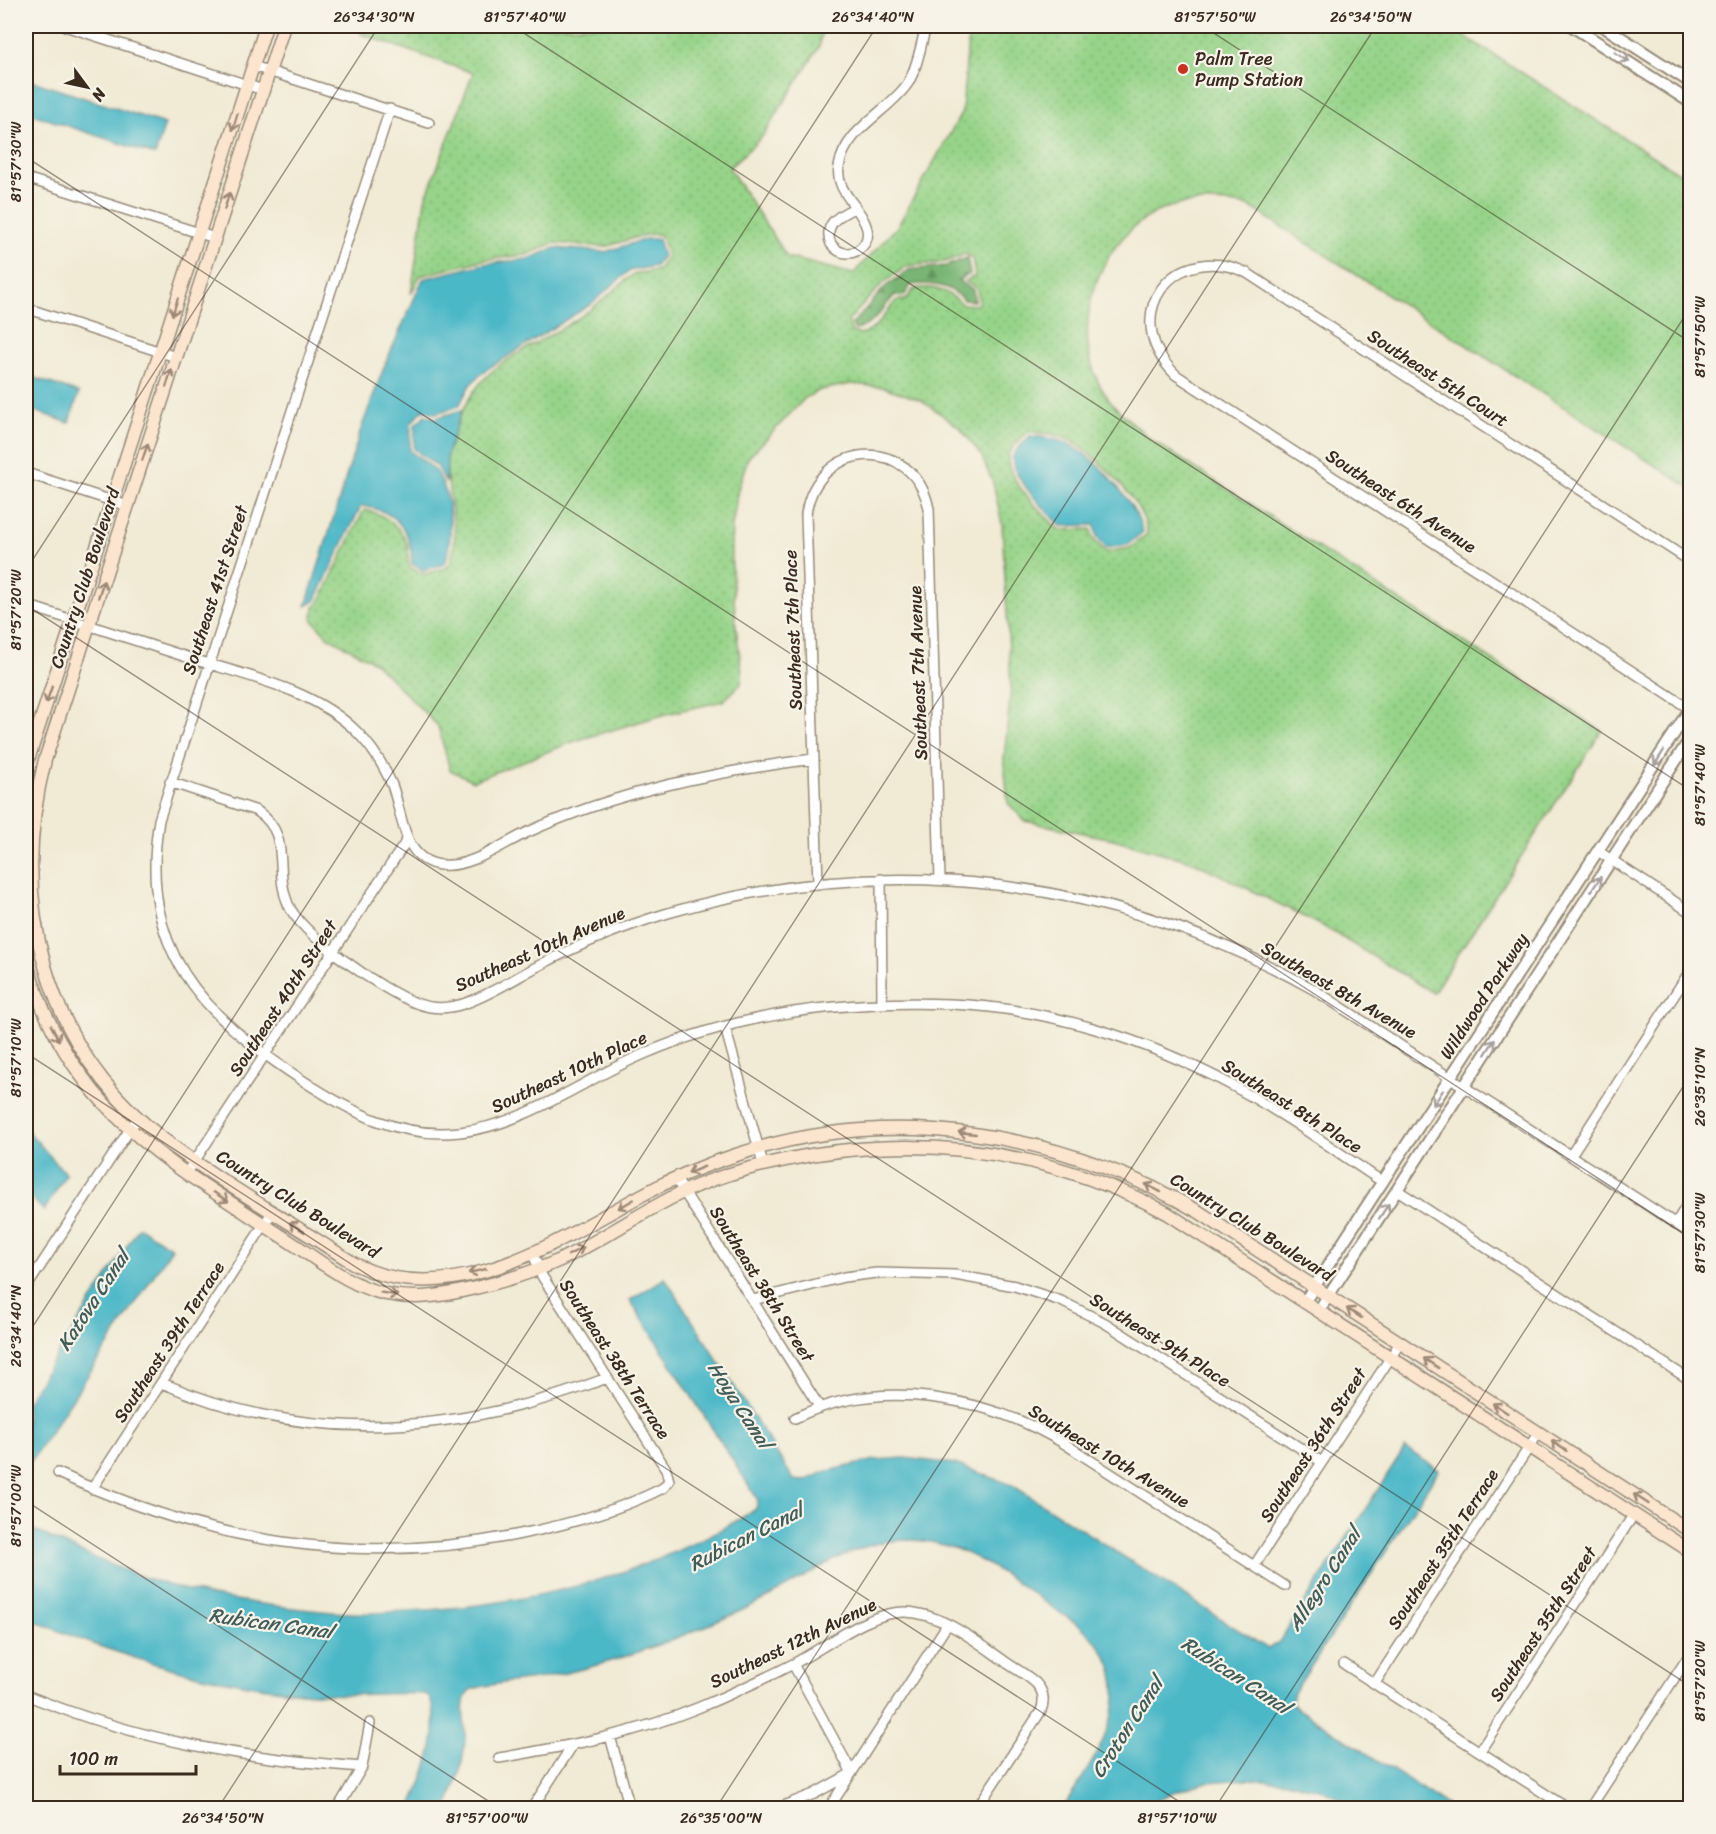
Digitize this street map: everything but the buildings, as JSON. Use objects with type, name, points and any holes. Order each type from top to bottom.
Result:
[{"type":"main road","name":"Country Club Boulevard","points":[[26,768],[266,26]]},
{"type":"main road","name":"Country Club Boulevard","points":[[284,26],[41,774],[31,825],[28,862],[31,903],[42,960],[58,1003],[81,1045],[110,1087],[163,1139],[353,1263],[375,1274],[395,1279],[426,1281],[467,1274],[533,1254],[676,1179],[758,1148],[812,1137],[892,1129],[966,1133],[1040,1145],[1105,1166],[1168,1195],[1315,1287],[1690,1531]]},
{"type":"main road","name":"Country Club Boulevard","points":[[26,963],[44,1012],[69,1059],[94,1094],[129,1131],[186,1174],[264,1225],[346,1278],[377,1292],[421,1297],[455,1293],[539,1268],[578,1250],[684,1192],[723,1176],[763,1164],[857,1148],[894,1146],[965,1149],[1028,1160],[1093,1179],[1146,1202],[1218,1244],[1690,1551]]},
{"type":"street","points":[[67,26],[263,90]]},
{"type":"street","points":[[854,208],[834,220],[828,230],[831,244],[841,252],[855,252],[861,249],[867,237],[864,224],[844,191],[839,168],[845,151],[872,116],[908,82],[915,68],[926,26]]},
{"type":"street","points":[[1572,26],[1690,102]]},
{"type":"street","points":[[1603,26],[1690,82]]},
{"type":"street","points":[[253,66],[429,123]]},
{"type":"street","name":"Southeast 41st Street","points":[[265,1055],[228,1026],[202,1000],[177,960],[167,935],[156,891],[155,855],[159,820],[390,109]]},
{"type":"street","points":[[26,178],[215,238]]},
{"type":"street","name":"Southeast 5th Court","points":[[1162,287],[1172,277],[1196,265],[1228,265],[1247,273],[1690,561]]},
{"type":"street","name":"Southeast 6th Avenue","points":[[1162,287],[1153,306],[1150,327],[1157,353],[1176,375],[1690,709]]},
{"type":"street","points":[[26,308],[176,357]]},
{"type":"street","name":"Southeast 7th Place","points":[[818,884],[807,501],[821,477],[830,468],[851,457],[876,455],[888,458],[908,470]]},
{"type":"street","name":"Southeast 7th Avenue","points":[[908,470],[923,488],[929,508],[940,880]]},
{"type":"street","points":[[26,473],[128,506]]},
{"type":"street","points":[[26,605],[303,696],[346,723],[369,746],[386,773],[407,840],[419,856],[440,865],[461,864],[552,822],[613,800],[706,776],[813,759]]},
{"type":"street","name":"Wildwood Parkway","points":[[1305,1301],[1690,709]]},
{"type":"street","name":"Wildwood Parkway","points":[[1319,1310],[1690,739]]},
{"type":"street","points":[[26,768],[41,774]]},
{"type":"street","name":"Southeast 10th Avenue","points":[[170,782],[257,811],[269,819],[277,830],[280,844],[281,879],[288,904],[307,931],[412,1002],[432,1007],[466,1004],[554,958],[622,928],[713,901],[818,884]]},
{"type":"street","name":"Southeast 40th Street","points":[[186,1174],[407,840]]},
{"type":"street","points":[[1598,851],[1690,912]]},
{"type":"street","points":[[881,879],[882,1003]]},
{"type":"street","name":"Southeast 8th Avenue","points":[[818,884],[881,879],[1000,884],[1079,898],[1157,919],[1202,935],[1303,984],[1465,1086]]},
{"type":"street","points":[[26,963],[42,960]]},
{"type":"street","points":[[1571,1155],[1690,971]]},
{"type":"street","name":"Southeast 8th Place","points":[[725,1027],[806,1010],[882,1003],[989,1007],[1067,1021],[1129,1040],[1233,1086],[1383,1182]]},
{"type":"street","points":[[725,1027],[763,1164]]},
{"type":"street","name":"Southeast 10th Place","points":[[265,1055],[333,1100],[375,1121],[409,1130],[450,1133],[479,1129],[516,1119],[594,1077],[647,1052],[725,1027]]},
{"type":"street","points":[[1465,1086],[1690,1233]]},
{"type":"street","points":[[26,1288],[138,1116]]},
{"type":"street","name":"Southeast 38th Street","points":[[676,1179],[820,1408]]},
{"type":"street","points":[[1383,1182],[1690,1380]]},
{"type":"street","points":[[1676,1223],[1690,1200]]},
{"type":"street","name":"Southeast 39th Terrace","points":[[92,1490],[273,1211]]},
{"type":"street","name":"Southeast 38th Terrace","points":[[92,1490],[178,1521],[237,1536],[313,1547],[415,1549],[482,1542],[558,1526],[629,1503],[663,1488],[669,1481],[666,1469],[607,1378],[539,1268],[533,1254]]},
{"type":"street","name":"Southeast 9th Place","points":[[753,1300],[844,1277],[877,1273],[955,1275],[1024,1289],[1061,1301],[1106,1323],[1322,1462]]},
{"type":"street","name":"Southeast 36th Street","points":[[1254,1566],[1400,1342]]},
{"type":"street","points":[[162,1383],[199,1398],[270,1416],[368,1426],[416,1425],[504,1412],[607,1378]]},
{"type":"street","name":"Southeast 10th Avenue","points":[[795,1418],[820,1408],[858,1400],[908,1397],[956,1402],[1006,1415],[1058,1440],[1285,1586]]},
{"type":"street","name":"Southeast 35th Terrace","points":[[1375,1683],[1539,1432]]},
{"type":"street","points":[[58,1473],[92,1490]]},
{"type":"street","name":"Southeast 35th Street","points":[[1480,1752],[1634,1514]]},
{"type":"street","name":"Southeast 12th Avenue","points":[[499,1758],[572,1746],[699,1707],[793,1664],[873,1619],[887,1614],[916,1613],[947,1625],[1036,1682],[1042,1690],[1044,1698],[1041,1711],[977,1809]]},
{"type":"street","points":[[829,1809],[947,1625]]},
{"type":"street","points":[[1590,1809],[1690,1654]]},
{"type":"street","points":[[793,1664],[852,1773]]},
{"type":"street","points":[[1344,1664],[1567,1809]]},
{"type":"street","points":[[26,1695],[119,1728],[172,1742],[245,1757],[362,1767]]},
{"type":"street","points":[[338,1809],[362,1767],[370,1723]]},
{"type":"street","points":[[610,1736],[630,1809]]},
{"type":"street","points":[[532,1809],[572,1746]]},
{"type":"street","points":[[778,1809],[814,1794],[852,1773]]},
{"type":"green space","points":[[364,26],[823,26],[819,47],[762,137],[729,168],[787,257],[853,274],[897,227],[962,112],[969,26],[1449,26],[1690,180],[1690,488],[1249,206],[1198,202],[1181,204],[1156,213],[1134,227],[1116,246],[1102,269],[1092,294],[1088,321],[1088,347],[1094,372],[1104,393],[1135,426],[1153,441],[1602,731],[1433,993],[1323,926],[1194,862],[1113,839],[1025,821],[1008,803],[1004,759],[1011,688],[1002,524],[993,483],[981,455],[960,428],[921,400],[883,387],[851,384],[820,390],[805,398],[748,458],[738,489],[732,527],[731,553],[742,673],[741,684],[723,701],[666,714],[575,741],[473,781],[450,770],[438,726],[374,662],[328,637],[312,619],[314,607],[319,603],[364,510],[385,518],[403,534],[411,568],[424,574],[448,567],[453,554],[454,526],[447,455],[465,406],[476,389],[503,363],[574,321],[634,274],[658,270],[667,256],[662,238],[658,234],[644,235],[605,247],[554,243],[526,255],[483,260],[420,276],[411,294],[425,200],[473,73],[361,34]],"holes":[[[965,254],[972,258],[975,276],[965,281],[977,289],[979,302],[977,305],[962,304],[946,292],[934,289],[914,289],[906,300],[897,300],[872,329],[859,334],[852,332],[848,321],[882,284],[907,266],[945,262]],[[1028,432],[1064,438],[1080,446],[1105,467],[1138,509],[1145,522],[1147,534],[1130,548],[1106,552],[1093,539],[1091,529],[1059,530],[1025,494],[1011,472],[1008,462],[1009,453]]]},
{"type":"green space","points":[[967,258],[970,274],[958,280],[973,290],[975,301],[963,300],[952,291],[940,286],[911,285],[904,296],[895,295],[873,320],[855,330],[852,324],[885,287],[909,270],[946,266]]},
{"type":"water","points":[[26,79],[165,124],[155,155],[26,112]]},
{"type":"water","points":[[646,239],[658,239],[663,256],[655,266],[629,271],[590,305],[484,371],[470,385],[459,406],[436,413],[423,410],[411,423],[410,451],[436,472],[446,492],[450,529],[445,564],[423,570],[412,564],[409,541],[399,524],[383,512],[361,506],[315,601],[306,606],[361,429],[386,362],[423,279],[484,264],[528,259],[555,248],[605,252]]},
{"type":"water","points":[[26,375],[79,393],[69,423],[26,408]]},
{"type":"water","points":[[462,410],[447,454],[446,483],[438,467],[414,449],[415,425],[425,415],[436,418]]},
{"type":"water","points":[[1030,436],[1062,441],[1089,458],[1123,494],[1139,520],[1143,532],[1127,545],[1106,548],[1097,537],[1095,525],[1061,526],[1038,503],[1016,471],[1013,462],[1014,454]]},
{"type":"water","points":[[26,1129],[66,1174],[44,1211],[26,1192]]},
{"type":"water","name":"Katova Canal","points":[[139,1227],[172,1248],[26,1469],[26,1403]]},
{"type":"water","points":[[665,1278],[794,1480],[805,1481],[824,1472],[875,1460],[904,1458],[955,1464],[1012,1485],[1268,1649],[1279,1642],[1405,1448],[1439,1470],[1293,1694],[1292,1702],[1297,1708],[1451,1808],[1360,1808],[1319,1789],[1290,1782],[1248,1779],[1207,1782],[1173,1792],[1142,1808],[1063,1808],[1104,1739],[1112,1715],[1115,1691],[1111,1668],[1099,1645],[1076,1623],[986,1563],[956,1549],[926,1541],[898,1540],[872,1545],[848,1554],[739,1612],[627,1656],[556,1675],[470,1690],[465,1699],[463,1711],[465,1744],[462,1763],[447,1808],[411,1808],[426,1768],[433,1739],[433,1710],[429,1697],[424,1694],[329,1694],[252,1686],[135,1658],[26,1617],[26,1526],[116,1567],[164,1584],[212,1596],[282,1607],[359,1613],[452,1608],[543,1594],[632,1569],[716,1532],[756,1509],[758,1500],[630,1300]]},
{"type":"place","name":"Palm Tree Pump Station","points":[[1183,69]]},
{"type":"water label","name":"Hoya Canal","points":[[740,1405]]},
{"type":"water label","name":"Rubican Canal","points":[[746,1537]]},
{"type":"water label","name":"Allegro Canal","points":[[1324,1579]]},
{"type":"water label","name":"Rubican Canal","points":[[271,1623]]},
{"type":"water label","name":"Rubican Canal","points":[[1236,1675]]},
{"type":"water label","name":"Croton Canal","points":[[1127,1727]]}]
